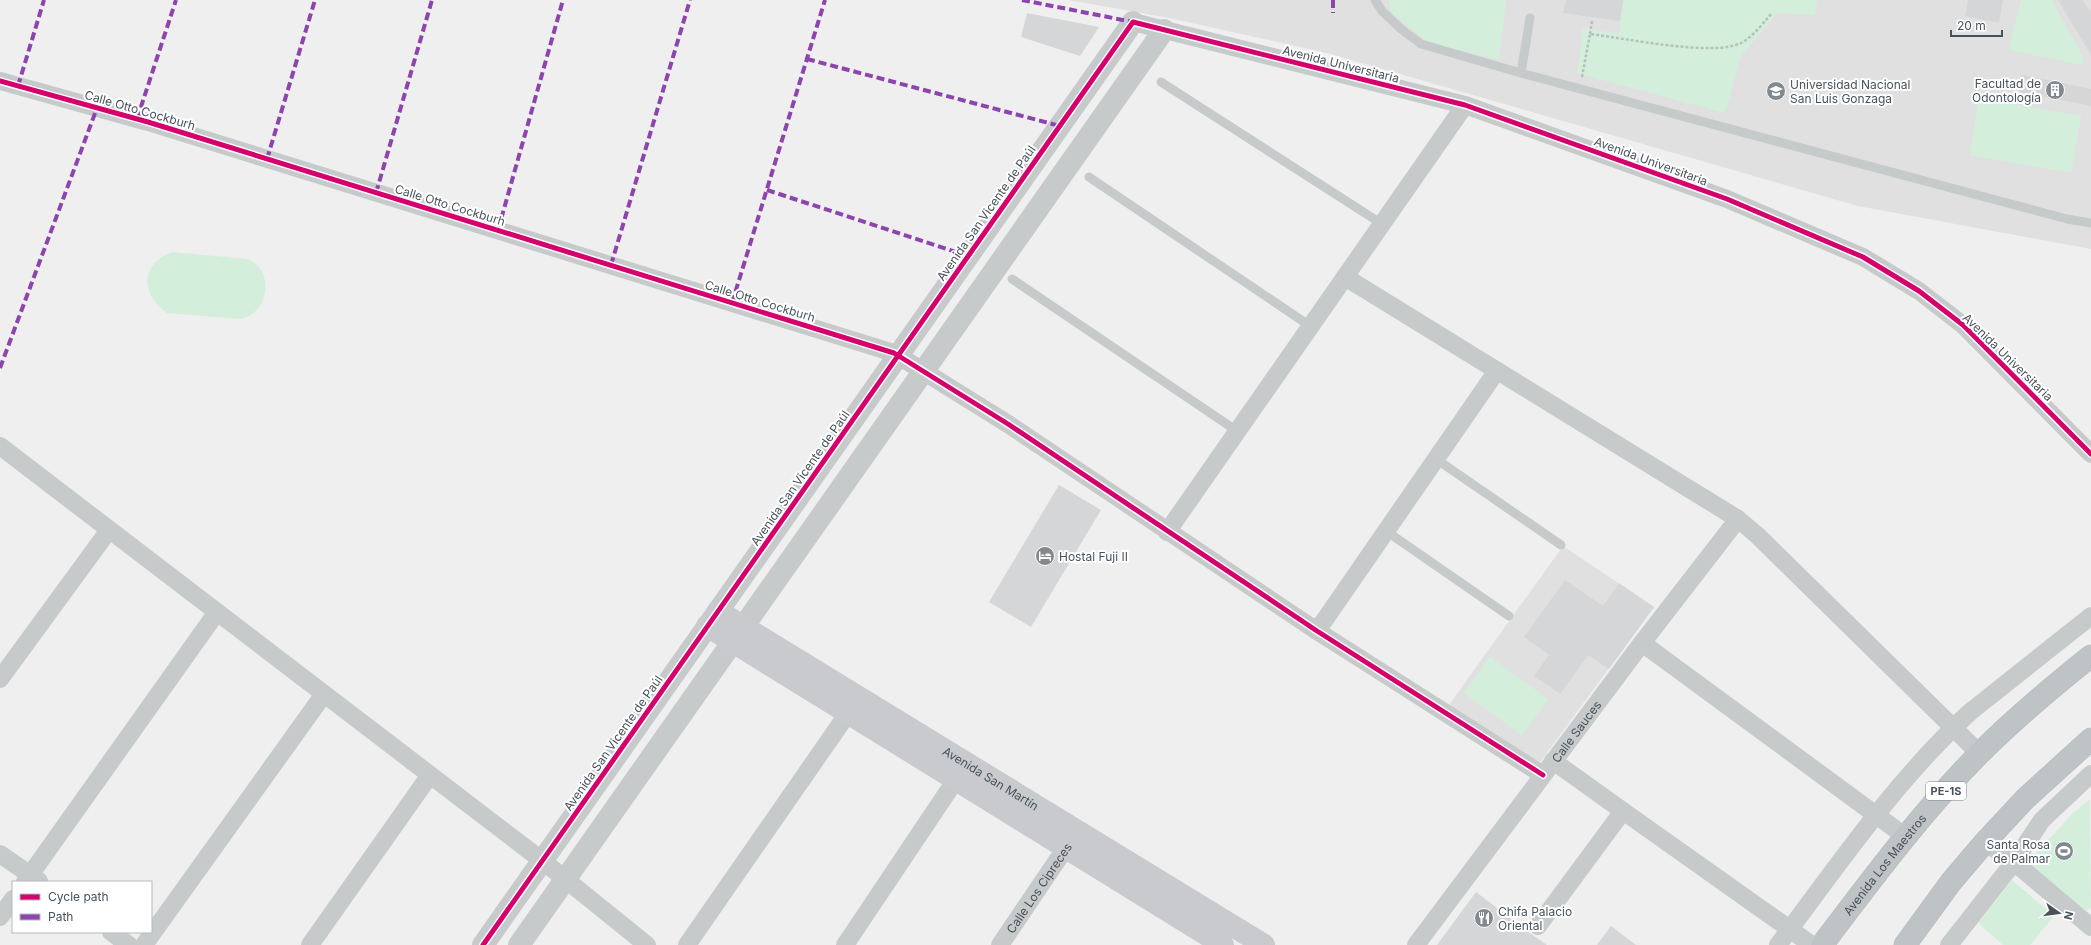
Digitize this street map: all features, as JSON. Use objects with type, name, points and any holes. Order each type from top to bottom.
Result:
[{"type":"highway","name":"Avenida Los Maestros","points":[[1822,945],[1906,837],[1980,754],[2049,690],[2091,656]]},
{"type":"highway","points":[[1905,945],[1950,882],[1985,842],[2025,799],[2091,739]]},
{"type":"main road","name":"Avenida San Martín","points":[[713,619],[1071,840],[1223,945]]},
{"type":"main road","name":"Avenida San Martín","points":[[1071,840],[1264,945]]},
{"type":"street","name":"Avenida Universitaria","points":[[1133,22],[1465,105],[1728,199],[1863,257],[1919,291],[1963,325],[2091,454]]},
{"type":"street","name":"Avenida San Vicente de Paúl","points":[[483,945],[1133,22]]},
{"type":"street","points":[[519,945],[1164,30]]},
{"type":"street","name":"Calle Otto Cockburh","points":[[0,81],[148,122],[894,353],[1008,424],[1167,532],[1317,631],[1542,775]]},
{"type":"street","points":[[1167,532],[1465,105]]},
{"type":"street","points":[[1344,277],[1496,372],[1738,519],[1758,536],[1980,754]]},
{"type":"street","points":[[1317,631],[1496,372]]},
{"type":"street","points":[[2,453],[109,530],[544,862],[647,945]]},
{"type":"street","name":"Calle Sauces","points":[[1416,945],[1542,775],[1738,519]]},
{"type":"street","points":[[0,679],[109,530]]},
{"type":"street","points":[[26,881],[216,612]]},
{"type":"street","points":[[1778,945],[1876,815],[1952,728],[2091,616]]},
{"type":"street","points":[[1642,643],[1906,837]]},
{"type":"street","points":[[144,945],[324,694]]},
{"type":"street","points":[[687,945],[853,705]]},
{"type":"street","points":[[1553,761],[1812,945]]},
{"type":"street","points":[[845,945],[961,772]]},
{"type":"street","points":[[1949,945],[2014,862],[2042,820],[2091,774]]},
{"type":"street","points":[[310,945],[430,775]]},
{"type":"street","points":[[1538,926],[1623,811]]},
{"type":"street","name":"Calle Los Cipreces","points":[[1000,945],[1071,840]]},
{"type":"street","points":[[1985,842],[2014,862],[2091,928]]},
{"type":"street","points":[[0,854],[39,881]]},
{"type":"street","points":[[0,917],[12,900]]},
{"type":"street","points":[[112,933],[129,945]]},
{"type":"lane","points":[[1375,0],[1382,11],[1396,25],[1421,44],[1580,89],[2067,219],[2091,223]]},
{"type":"lane","points":[[1521,73],[1530,18]]},
{"type":"lane","points":[[1160,82],[1382,224]]},
{"type":"lane","points":[[1089,178],[1310,326]]},
{"type":"lane","points":[[1012,279],[1238,431]]},
{"type":"lane","points":[[1436,460],[1561,545]]},
{"type":"lane","points":[[1386,531],[1509,616]]},
{"type":"path","points":[[1590,34],[1693,48],[1729,47],[1741,43],[1750,36],[1772,13]]},
{"type":"path","points":[[1580,89],[1592,21]]},
{"type":"shaded area","name":"Universidad Nacional San Luis Gonzaga","points":[[1069,0],[2091,0],[2091,249],[1858,206],[1327,53],[1169,18]]},
{"type":"shaded area","points":[[1563,546],[1654,607],[1538,765],[1449,705]]},
{"type":"green space","points":[[1389,0],[1506,0],[1499,60],[1429,43],[1390,11]]},
{"type":"green space","points":[[1624,0],[1817,0],[1815,15],[1777,13],[1741,56],[1725,113],[1577,73],[1583,28],[1619,34]]},
{"type":"green space","points":[[2021,0],[2051,0],[2084,58],[2082,65],[2009,50]]},
{"type":"green space","points":[[1979,98],[2081,116],[2071,173],[1970,155]]},
{"type":"green space","points":[[172,252],[248,259],[259,267],[263,274],[265,291],[260,306],[247,317],[239,319],[167,313],[152,297],[148,289],[147,280],[149,272],[154,264],[161,257]]},
{"type":"green space","points":[[1490,657],[1548,699],[1522,735],[1464,693]]},
{"type":"green space","name":"Santa Rosa de Palmar","points":[[2090,799],[2091,907],[2087,911],[2027,863],[2073,813]]},
{"type":"green space","points":[[2012,880],[2054,916],[2030,945],[2003,945],[1978,923]]},
{"type":"building","points":[[1566,0],[1623,0],[1620,21],[1563,13]]},
{"type":"building","points":[[1968,0],[2003,0],[1999,23],[1965,16]]},
{"type":"building","points":[[2058,0],[2082,0],[2091,12],[2091,55]]},
{"type":"building","points":[[1027,13],[1099,27],[1080,56],[1021,37]]},
{"type":"building","name":"Facultad de Odontología","points":[[2023,75],[2091,89],[2091,106],[2020,92]]},
{"type":"building","name":"Hostal Fuji II","points":[[1059,485],[1101,510],[1031,627],[989,602]]},
{"type":"building","points":[[1565,580],[1603,606],[1619,583],[1654,607],[1609,669],[1588,655],[1560,694],[1534,676],[1549,655],[1524,637]]},
{"type":"building","name":"Chifa Palacio Oriental","points":[[1476,892],[1531,934],[1547,945],[1437,945]]},
{"type":"building","points":[[1611,926],[1636,945],[1597,945]]},
{"type":"marked path","points":[[18,86],[44,0]]},
{"type":"marked path","points":[[137,119],[176,0]]},
{"type":"marked path","points":[[267,159],[315,0]]},
{"type":"marked path","points":[[376,193],[432,0]]},
{"type":"marked path","points":[[498,230],[563,0]]},
{"type":"marked path","points":[[611,265],[690,0]]},
{"type":"marked path","points":[[732,303],[825,0]]},
{"type":"marked path","points":[[1022,0],[1133,22]]},
{"type":"marked path","points":[[1333,0],[1333,13]]},
{"type":"marked path","points":[[807,59],[1060,126]]},
{"type":"marked path","points":[[0,368],[97,108]]},
{"type":"marked path","points":[[767,190],[968,256]]},
{"type":"cycle path","points":[[483,945],[1133,22],[1465,105],[1727,199],[1863,257],[1919,291],[1963,325],[2091,454]]},
{"type":"cycle path","points":[[0,81],[148,122],[894,353],[1008,424],[1317,631],[1543,775]]},
{"type":"place","name":"Facultad de Odontología","points":[[2055,90]]},
{"type":"place","name":"Universidad Nacional San Luis Gonzaga","points":[[1776,91]]},
{"type":"place","name":"Hostal Fuji II","points":[[1045,556]]},
{"type":"place","name":"Santa Rosa de Palmar","points":[[2064,851]]},
{"type":"place","name":"Chifa Palacio Oriental","points":[[1484,918]]}]
